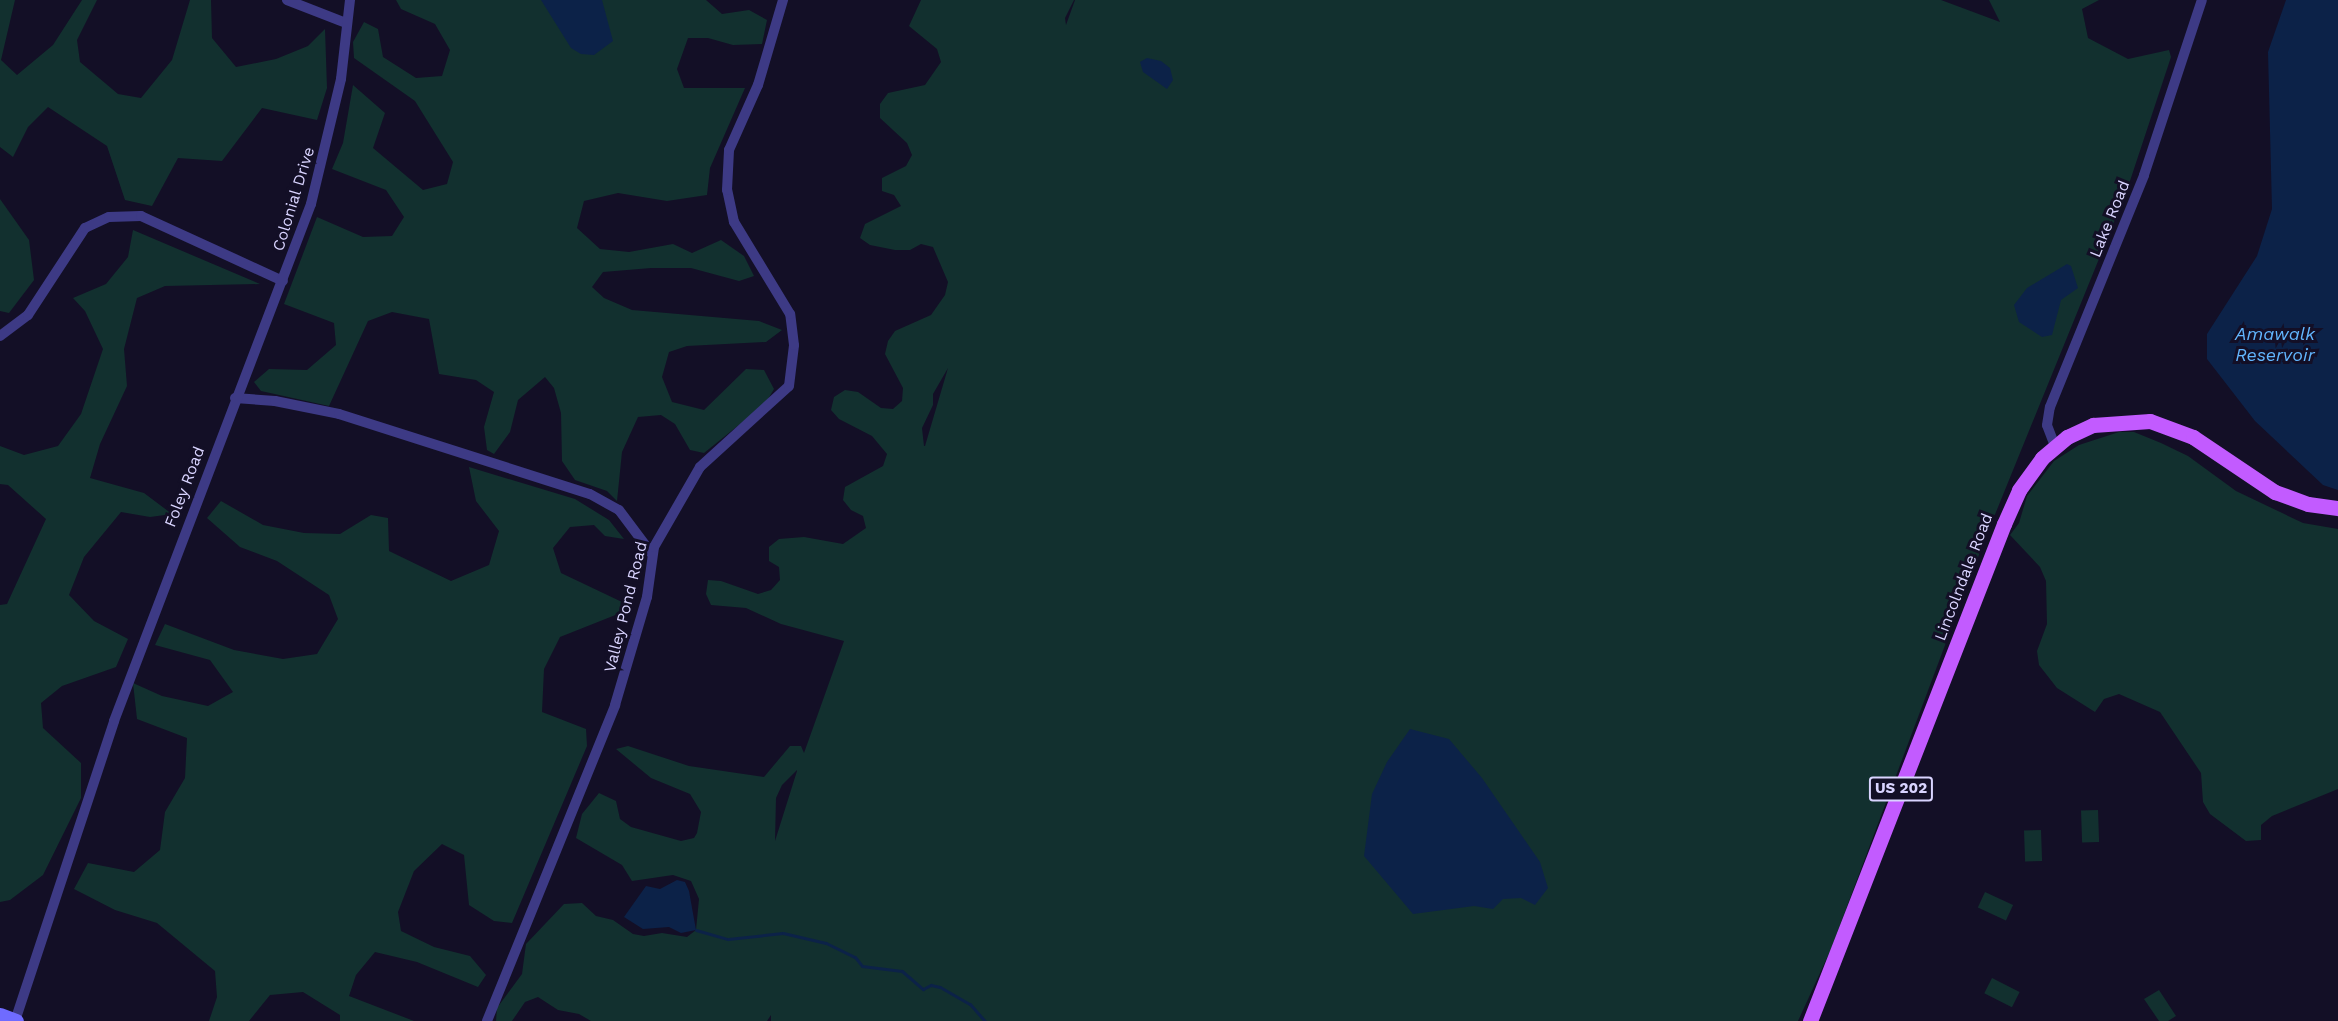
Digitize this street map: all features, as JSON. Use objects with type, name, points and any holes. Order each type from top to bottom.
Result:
[{"type":"main road","name":"Lincolndale Road","points":[[1810,1021],[2007,515],[2029,473],[2055,446],[2079,430],[2107,422],[2134,420],[2164,424],[2199,441],[2275,492],[2308,504],[2338,508]]},
{"type":"main road","points":[[0,1015],[15,1021]]},
{"type":"street","points":[[287,0],[346,23]]},
{"type":"street","name":"Colonial Drive","points":[[235,398],[283,281],[323,162],[340,79],[350,0]]},
{"type":"street","name":"Valley Pond Road","points":[[487,1021],[615,705],[647,597],[652,554],[700,467],[789,386],[794,345],[790,314],[734,222],[726,190],[729,150],[758,85],[783,0]]},
{"type":"street","name":"Lake Road","points":[[2055,446],[2047,425],[2050,407],[2144,175],[2202,0]]},
{"type":"street","points":[[0,336],[28,315],[85,228],[110,217],[141,216],[283,281]]},
{"type":"street","points":[[235,398],[275,400],[339,414],[590,494],[619,510],[652,554]]},
{"type":"street","name":"Foley Road","points":[[15,1021],[114,721],[235,398]]},
{"type":"green space","points":[[0,0],[15,0],[1,60],[17,75],[53,45],[82,0],[97,0],[77,40],[80,62],[118,94],[141,98],[172,60],[190,0],[211,0],[212,38],[236,67],[276,59],[308,46],[325,29],[327,88],[317,120],[262,108],[222,161],[178,158],[152,206],[125,200],[107,146],[48,107],[28,127],[13,157],[0,147]]},
{"type":"green space","points":[[396,0],[706,0],[722,14],[749,10],[767,20],[762,44],[733,45],[708,38],[688,38],[677,69],[684,88],[745,88],[710,168],[707,195],[667,201],[618,193],[584,201],[577,228],[600,249],[629,252],[673,244],[692,253],[721,240],[744,256],[754,276],[739,281],[691,268],[651,268],[603,272],[592,287],[604,298],[632,310],[759,321],[782,330],[766,342],[687,346],[669,352],[662,377],[672,402],[704,410],[746,369],[764,370],[774,389],[765,404],[704,453],[690,450],[675,424],[661,415],[638,417],[622,452],[617,501],[607,491],[575,480],[562,461],[561,413],[554,388],[545,377],[518,400],[510,432],[494,454],[487,450],[484,427],[494,392],[476,380],[439,374],[429,319],[392,312],[368,321],[329,406],[261,391],[254,382],[269,369],[307,370],[336,345],[334,323],[284,304],[317,217],[363,237],[392,236],[404,217],[386,190],[332,169],[343,143],[353,85],[385,113],[373,148],[423,190],[447,184],[453,162],[415,101],[354,58],[353,42],[364,22],[378,29],[383,57],[416,78],[442,76],[450,50],[435,24],[401,9]]},
{"type":"green space","points":[[921,0],[1074,0],[1065,18],[1066,25],[1075,0],[1941,0],[2000,22],[1989,0],[2099,0],[2082,9],[2088,38],[2128,59],[2169,50],[2171,57],[2127,190],[1983,544],[1831,949],[1798,1021],[771,1021],[771,1015],[767,1021],[591,1021],[579,1014],[558,1010],[538,997],[525,1002],[512,1021],[496,1021],[497,1008],[522,974],[526,944],[564,904],[582,903],[596,916],[613,920],[633,934],[644,936],[662,933],[687,937],[696,930],[699,899],[691,881],[673,875],[632,881],[622,865],[576,838],[582,814],[599,793],[616,801],[620,819],[631,827],[681,841],[694,838],[697,833],[701,812],[690,794],[651,778],[616,749],[628,746],[689,766],[764,777],[790,746],[801,746],[804,753],[844,641],[781,624],[746,608],[711,605],[706,594],[708,580],[721,581],[758,594],[771,590],[780,580],[779,567],[769,561],[769,547],[779,539],[804,537],[843,544],[866,528],[863,516],[851,510],[843,500],[845,487],[883,466],[887,454],[872,436],[839,419],[831,410],[834,397],[845,390],[858,392],[881,408],[893,409],[902,401],[903,388],[885,354],[888,341],[895,331],[931,315],[945,295],[948,282],[933,247],[921,244],[910,250],[895,250],[870,245],[860,238],[865,224],[901,206],[894,195],[882,191],[882,178],[906,166],[912,155],[907,143],[880,118],[880,104],[888,93],[925,85],[941,62],[937,49],[909,26]],"holes":[[[948,368],[925,446],[924,446],[922,428],[933,405],[933,394]],[[797,771],[775,841],[776,798],[782,785]]]},
{"type":"green space","points":[[0,199],[29,240],[34,280],[9,313],[0,311]]},
{"type":"green space","points":[[133,230],[260,284],[165,286],[137,298],[124,349],[127,386],[100,444],[90,478],[144,493],[172,514],[150,517],[121,512],[84,557],[69,595],[94,621],[128,639],[116,667],[62,686],[41,703],[43,728],[81,763],[81,798],[43,875],[10,900],[0,902],[0,605],[7,604],[46,519],[8,485],[0,484],[0,446],[24,455],[58,446],[81,414],[103,349],[85,311],[73,298],[106,284],[128,257]]},
{"type":"green space","points":[[2119,432],[2134,432],[2188,456],[2236,491],[2303,523],[2338,529],[2338,789],[2272,816],[2261,825],[2261,840],[2246,841],[2210,814],[2203,802],[2201,773],[2160,712],[2119,694],[2104,699],[2095,712],[2057,688],[2039,665],[2037,651],[2047,624],[2046,581],[2040,567],[2010,535],[2019,523],[2027,496],[2054,461],[2079,445]]},
{"type":"green space","points":[[469,467],[575,499],[609,520],[624,539],[605,536],[594,525],[570,527],[553,548],[561,573],[622,602],[623,612],[560,637],[544,669],[542,712],[586,729],[587,746],[512,923],[494,921],[469,905],[464,855],[442,844],[414,871],[398,912],[401,931],[434,947],[470,956],[486,975],[478,987],[417,962],[375,952],[356,975],[349,996],[414,1021],[340,1021],[340,1015],[303,992],[270,995],[249,1021],[209,1021],[217,997],[215,971],[157,923],[115,910],[74,889],[88,863],[134,872],[160,850],[165,812],[185,778],[187,738],[137,719],[133,683],[162,696],[208,706],[233,692],[210,660],[155,645],[165,624],[234,650],[283,659],[317,654],[338,619],[329,595],[277,561],[240,547],[207,518],[221,501],[263,525],[304,533],[340,534],[371,515],[388,518],[389,551],[451,581],[489,565],[499,531],[476,501]]},
{"type":"green space","points":[[2098,810],[2099,842],[2082,843],[2081,811]]},
{"type":"green space","points":[[2041,830],[2042,861],[2025,862],[2024,831]]},
{"type":"green space","points":[[1985,892],[2013,905],[2006,921],[1978,907]]},
{"type":"green space","points":[[1992,978],[2020,992],[2012,1007],[1984,993]]},
{"type":"green space","points":[[2159,990],[2176,1016],[2168,1021],[2159,1021],[2144,999]]},
{"type":"water","points":[[541,0],[602,0],[613,41],[594,55],[581,54],[571,48]]},
{"type":"water","name":"Amawalk Reservoir","points":[[2286,0],[2338,0],[2338,490],[2323,485],[2255,421],[2207,359],[2207,334],[2257,256],[2272,209],[2268,52]]},
{"type":"water","points":[[1147,58],[1161,61],[1170,68],[1173,80],[1167,89],[1143,72],[1140,62]]},
{"type":"water","points":[[2067,264],[2071,266],[2078,288],[2061,300],[2052,335],[2042,337],[2019,322],[2014,305],[2027,288]]},
{"type":"water","points":[[1410,729],[1449,739],[1482,778],[1540,862],[1548,888],[1535,905],[1521,898],[1503,899],[1493,909],[1474,906],[1413,914],[1364,856],[1372,794],[1387,762]]},
{"type":"water","points":[[677,880],[685,882],[689,891],[696,930],[681,933],[669,927],[643,929],[624,917],[646,886],[660,889]]},
{"type":"waterway","points":[[696,930],[728,939],[783,933],[826,943],[855,957],[862,966],[902,971],[923,989],[931,985],[940,987],[970,1004],[985,1021]]}]
